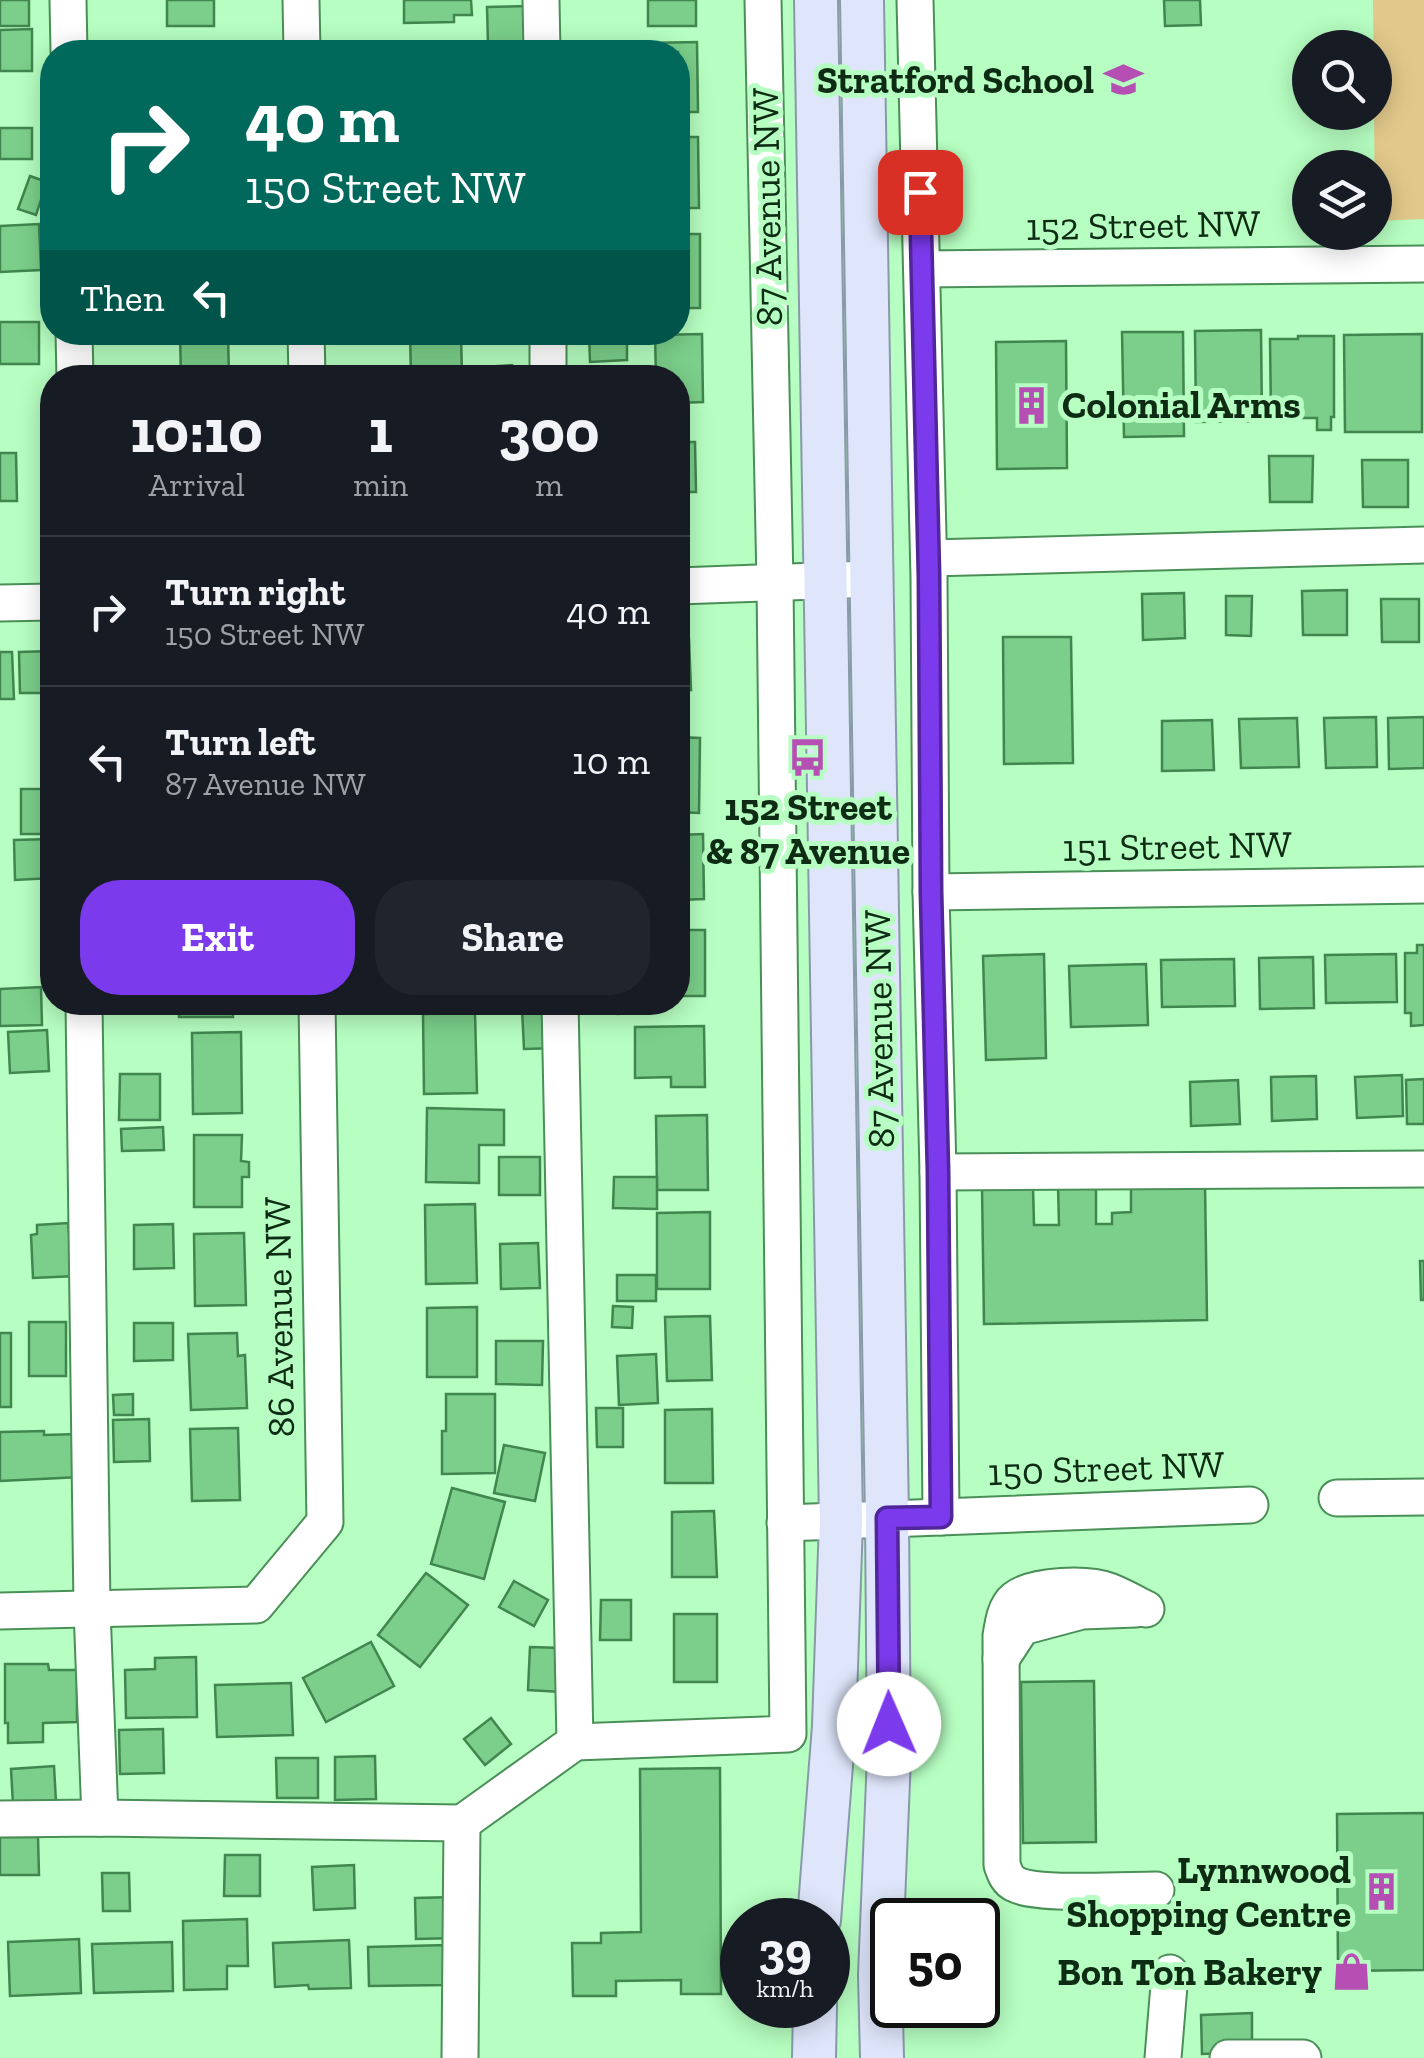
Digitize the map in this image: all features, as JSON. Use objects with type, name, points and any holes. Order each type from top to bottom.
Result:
[{"type":"main road","name":"87 Avenue NW","points":[[816,0],[841,1521],[834,1726],[821,1898]]},
{"type":"main road","name":"87 Avenue NW","points":[[862,0],[887,1518],[889,1757],[880,1976],[882,2058]]},
{"type":"main road","points":[[814,2058],[815,2028]]},
{"type":"street","points":[[68,0],[69,40]]},
{"type":"street","points":[[301,0],[302,40]]},
{"type":"street","points":[[542,0],[542,40]]},
{"type":"street","name":"87 Avenue NW","points":[[575,1742],[788,1734],[763,0]]},
{"type":"street","name":"87 Avenue NW","points":[[915,0],[928,558],[941,1517]]},
{"type":"street","name":"152 Street NW","points":[[922,269],[1424,264]]},
{"type":"street","points":[[928,558],[1424,545]]},
{"type":"street","points":[[690,586],[871,579]]},
{"type":"street","points":[[0,603],[40,602]]},
{"type":"street","name":"151 Street NW","points":[[931,892],[1424,884]]},
{"type":"street","points":[[84,1015],[92,1609],[100,1818]]},
{"type":"street","name":"86 Avenue NW","points":[[92,1609],[256,1606],[325,1522],[317,1015]]},
{"type":"street","points":[[0,1818],[462,1823],[575,1742],[560,1015]]},
{"type":"street","points":[[938,1172],[1424,1169]]},
{"type":"street","points":[[1337,1498],[1424,1497]]},
{"type":"street","name":"150 Street NW","points":[[785,1522],[1250,1504]]},
{"type":"street","points":[[0,1611],[92,1609]]},
{"type":"street","points":[[1146,1609],[1082,1612],[1022,1627],[1001,1659],[1002,1865],[1006,1877],[1024,1887],[1156,1890]]},
{"type":"street","points":[[460,2058],[462,1823]]},
{"type":"street","points":[[1163,2058],[1170,1973]]},
{"type":"street","points":[[1228,2058],[1303,2058]]},
{"type":"shaded area","points":[[1373,0],[1424,0],[1424,219],[1392,220],[1392,150],[1374,150],[1374,130],[1392,130],[1392,30],[1373,30]]},
{"type":"building","points":[[0,0],[29,0],[29,26],[0,26]]},
{"type":"building","points":[[167,0],[214,0],[214,26],[167,26]]},
{"type":"building","points":[[404,0],[471,0],[472,15],[454,15],[454,22],[404,23]]},
{"type":"building","points":[[648,0],[696,0],[696,26],[648,26]]},
{"type":"building","points":[[1164,0],[1200,0],[1201,25],[1165,26]]},
{"type":"building","points":[[526,6],[527,40],[488,40],[487,7]]},
{"type":"building","points":[[32,29],[32,71],[0,71],[0,30]]},
{"type":"building","points":[[690,42],[697,42],[698,112],[690,112]]},
{"type":"building","points":[[0,128],[32,128],[32,159],[0,159]]},
{"type":"building","points":[[690,137],[698,137],[699,208],[690,208]]},
{"type":"building","points":[[30,176],[40,180],[36,215],[18,209]]},
{"type":"building","points":[[39,224],[40,270],[0,272],[0,226]]},
{"type":"building","points":[[690,234],[700,234],[700,308],[690,308]]},
{"type":"building","points":[[0,322],[39,322],[39,364],[0,364]]},
{"type":"building","points":[[1261,330],[1262,421],[1196,422],[1195,331]]},
{"type":"building","points":[[1122,332],[1183,332],[1184,436],[1124,437]]},
{"type":"building","points":[[690,334],[702,334],[703,402],[690,403],[690,365],[656,365],[655,345],[690,345]]},
{"type":"building","points":[[1422,334],[1422,432],[1345,432],[1344,335]]},
{"type":"building","points":[[1334,336],[1331,430],[1317,430],[1317,418],[1271,418],[1270,339]]},
{"type":"building","name":"Colonial Arms","points":[[1066,341],[1067,468],[997,469],[996,342]]},
{"type":"building","points":[[180,345],[228,345],[229,365],[181,365]]},
{"type":"building","points":[[410,345],[461,345],[462,365],[411,365]]},
{"type":"building","points":[[589,345],[627,345],[627,360],[590,362]]},
{"type":"building","points":[[690,442],[695,442],[696,492],[690,492]]},
{"type":"building","points":[[0,453],[16,453],[17,501],[0,501]]},
{"type":"building","points":[[1269,456],[1313,456],[1312,502],[1270,502]]},
{"type":"building","points":[[1362,460],[1408,460],[1408,507],[1363,507]]},
{"type":"building","points":[[1347,590],[1347,635],[1303,635],[1302,591]]},
{"type":"building","points":[[1184,593],[1185,638],[1143,640],[1142,594]]},
{"type":"building","points":[[1226,596],[1252,596],[1251,636],[1226,635]]},
{"type":"building","points":[[1381,599],[1419,599],[1419,642],[1382,642]]},
{"type":"building","points":[[1003,637],[1071,637],[1073,763],[1004,764]]},
{"type":"building","points":[[40,651],[40,693],[20,693],[19,652]]},
{"type":"building","points":[[0,652],[12,652],[14,699],[0,699]]},
{"type":"building","points":[[1376,717],[1377,767],[1326,768],[1324,718]]},
{"type":"building","points":[[1424,717],[1424,768],[1389,769],[1388,718]]},
{"type":"building","points":[[1297,718],[1299,767],[1241,768],[1239,719]]},
{"type":"building","points":[[1212,720],[1214,770],[1162,771],[1162,721]]},
{"type":"building","points":[[690,738],[700,738],[699,813],[690,813]]},
{"type":"building","points":[[21,789],[40,789],[40,834],[21,834]]},
{"type":"building","points":[[703,834],[704,899],[690,900],[690,835]]},
{"type":"building","points":[[40,839],[40,879],[15,880],[14,840]]},
{"type":"building","points":[[690,930],[705,930],[705,996],[690,996]]},
{"type":"building","points":[[1417,945],[1424,945],[1424,1025],[1411,1026],[1411,1013],[1405,1013],[1405,953],[1417,953]]},
{"type":"building","points":[[1044,954],[1046,1058],[986,1060],[983,956]]},
{"type":"building","points":[[1396,954],[1397,1002],[1326,1003],[1325,955]]},
{"type":"building","points":[[1313,957],[1314,1008],[1260,1009],[1259,958]]},
{"type":"building","points":[[1234,959],[1235,1006],[1162,1007],[1161,960]]},
{"type":"building","points":[[1146,964],[1148,1025],[1071,1027],[1069,966]]},
{"type":"building","points":[[40,987],[42,1025],[0,1026],[0,989]]},
{"type":"building","points":[[179,1015],[233,1015],[233,1017]]},
{"type":"building","points":[[423,1015],[475,1015],[477,1093],[424,1094]]},
{"type":"building","points":[[522,1015],[557,1015],[558,1048],[524,1049]]},
{"type":"building","points":[[704,1026],[705,1087],[671,1087],[671,1077],[635,1078],[635,1027]]},
{"type":"building","points":[[47,1030],[49,1071],[10,1073],[8,1032]]},
{"type":"building","points":[[241,1032],[242,1113],[193,1114],[192,1033]]},
{"type":"building","points":[[120,1074],[160,1074],[160,1120],[119,1120]]},
{"type":"building","points":[[1402,1075],[1403,1116],[1357,1118],[1355,1077]]},
{"type":"building","points":[[1316,1076],[1317,1119],[1272,1121],[1271,1077]]},
{"type":"building","points":[[1424,1079],[1424,1124],[1407,1124],[1406,1080]]},
{"type":"building","points":[[1238,1080],[1240,1124],[1191,1126],[1190,1082]]},
{"type":"building","points":[[427,1108],[504,1110],[504,1145],[479,1145],[479,1183],[426,1182]]},
{"type":"building","points":[[707,1115],[708,1190],[657,1190],[656,1116]]},
{"type":"building","points":[[163,1127],[164,1150],[122,1151],[121,1129]]},
{"type":"building","points":[[194,1135],[242,1135],[241,1161],[249,1162],[249,1177],[242,1177],[242,1207],[194,1207]]},
{"type":"building","points":[[499,1157],[540,1157],[540,1195],[499,1195]]},
{"type":"building","points":[[614,1177],[657,1177],[657,1209],[613,1208]]},
{"type":"building","points":[[1205,1184],[1207,1320],[984,1324],[982,1187],[1033,1186],[1034,1225],[1059,1225],[1058,1185],[1096,1185],[1096,1224],[1112,1224],[1112,1213],[1131,1212],[1131,1185]]},
{"type":"building","points":[[475,1204],[477,1283],[426,1284],[425,1205]]},
{"type":"building","points":[[710,1212],[710,1289],[657,1289],[657,1213]]},
{"type":"building","points":[[68,1223],[69,1233],[74,1233],[76,1276],[33,1278],[31,1235],[37,1234],[37,1225]]},
{"type":"building","points":[[173,1224],[174,1268],[134,1269],[134,1225]]},
{"type":"building","points":[[244,1233],[246,1305],[195,1306],[194,1234]]},
{"type":"building","points":[[538,1243],[540,1288],[501,1289],[500,1244]]},
{"type":"building","points":[[1420,1261],[1424,1261],[1424,1300],[1421,1300]]},
{"type":"building","points":[[617,1275],[656,1275],[656,1301],[617,1301]]},
{"type":"building","points":[[613,1306],[633,1307],[632,1328],[612,1327]]},
{"type":"building","points":[[477,1307],[477,1377],[427,1377],[427,1308]]},
{"type":"building","points":[[710,1316],[712,1380],[667,1381],[665,1317]]},
{"type":"building","points":[[29,1322],[66,1322],[66,1376],[29,1376]]},
{"type":"building","points":[[134,1323],[173,1323],[173,1360],[134,1361]]},
{"type":"building","points":[[0,1333],[11,1333],[11,1407],[0,1407]]},
{"type":"building","points":[[237,1333],[238,1356],[245,1355],[247,1408],[191,1410],[188,1334]]},
{"type":"building","points":[[496,1341],[543,1341],[542,1385],[496,1384]]},
{"type":"building","points":[[656,1354],[658,1403],[619,1405],[617,1356]]},
{"type":"building","points":[[133,1394],[133,1415],[114,1415],[113,1395]]},
{"type":"building","points":[[446,1394],[495,1394],[495,1473],[442,1474]]},
{"type":"building","points":[[596,1408],[623,1408],[623,1447],[597,1447]]},
{"type":"building","points":[[712,1409],[713,1483],[665,1483],[665,1410]]},
{"type":"building","points":[[149,1419],[150,1461],[114,1462],[113,1420]]},
{"type":"building","points":[[238,1428],[240,1500],[192,1501],[190,1429]]},
{"type":"building","points":[[44,1431],[44,1435],[79,1434],[80,1477],[0,1481],[0,1432]]},
{"type":"building","points":[[504,1445],[545,1453],[535,1501],[494,1493]]},
{"type":"building","points":[[452,1488],[505,1502],[484,1579],[431,1564]]},
{"type":"building","points":[[714,1511],[717,1577],[672,1577],[672,1512]]},
{"type":"building","points":[[426,1573],[468,1605],[420,1667],[378,1635]]},
{"type":"building","points":[[514,1581],[548,1600],[534,1626],[499,1607]]},
{"type":"building","points":[[601,1600],[631,1600],[631,1640],[600,1640]]},
{"type":"building","points":[[674,1614],[717,1614],[717,1682],[674,1682]]},
{"type":"building","points":[[371,1642],[394,1686],[326,1722],[303,1678]]},
{"type":"building","points":[[530,1647],[563,1648],[561,1692],[528,1690]]},
{"type":"building","points":[[196,1657],[197,1717],[126,1718],[125,1670],[155,1669],[155,1658]]},
{"type":"building","points":[[5,1664],[48,1664],[49,1670],[77,1670],[77,1722],[43,1723],[43,1742],[8,1743]]},
{"type":"building","points":[[1094,1681],[1096,1842],[1023,1843],[1021,1682]]},
{"type":"building","points":[[291,1683],[293,1735],[217,1737],[215,1685]]},
{"type":"building","points":[[491,1718],[511,1744],[485,1765],[464,1739]]},
{"type":"building","points":[[163,1729],[164,1773],[120,1774],[119,1730]]},
{"type":"building","points":[[375,1756],[376,1799],[335,1800],[335,1757]]},
{"type":"building","points":[[276,1758],[318,1758],[318,1798],[277,1798]]},
{"type":"building","points":[[54,1766],[56,1802],[13,1805],[11,1769]]},
{"type":"building","points":[[720,1768],[720,1994],[681,1994],[681,1980],[616,1981],[616,1996],[573,1996],[572,1943],[601,1943],[601,1933],[641,1932],[640,1769]]},
{"type":"building","name":"Lynnwood Shopping Centre","points":[[1424,1813],[1424,1970],[1338,1971],[1337,1814]]},
{"type":"building","points":[[0,1837],[38,1837],[39,1875],[0,1875]]},
{"type":"building","points":[[225,1855],[260,1855],[260,1896],[224,1896]]},
{"type":"building","points":[[354,1865],[355,1908],[314,1910],[312,1867]]},
{"type":"building","points":[[102,1873],[129,1873],[130,1911],[103,1911]]},
{"type":"building","points":[[455,1897],[456,1938],[416,1939],[415,1898]]},
{"type":"building","points":[[247,1919],[248,1966],[227,1966],[227,1989],[184,1990],[183,1921]]},
{"type":"building","points":[[79,1939],[81,1993],[10,1996],[8,1942]]},
{"type":"building","points":[[349,1940],[351,1988],[275,1987],[273,1943]]},
{"type":"building","points":[[172,1942],[173,1991],[94,1993],[92,1944]]},
{"type":"building","points":[[447,1945],[448,1985],[369,1986],[368,1947]]},
{"type":"building","points":[[1252,2013],[1252,2052],[1202,2054],[1201,2015]]},
{"type":"place","name":"Stratford School","points":[[1124,80]]},
{"type":"place","name":"Colonial Arms","points":[[1032,405]]},
{"type":"place","name":"152 Street & 87 Avenue","points":[[808,758]]},
{"type":"place","name":"Lynnwood Shopping Centre","points":[[1381,1892]]},
{"type":"place","name":"Bon Ton Bakery","points":[[1352,1972]]},
{"type":"route","points":[[889,1724],[887,1518],[941,1517],[920,192]]}]
